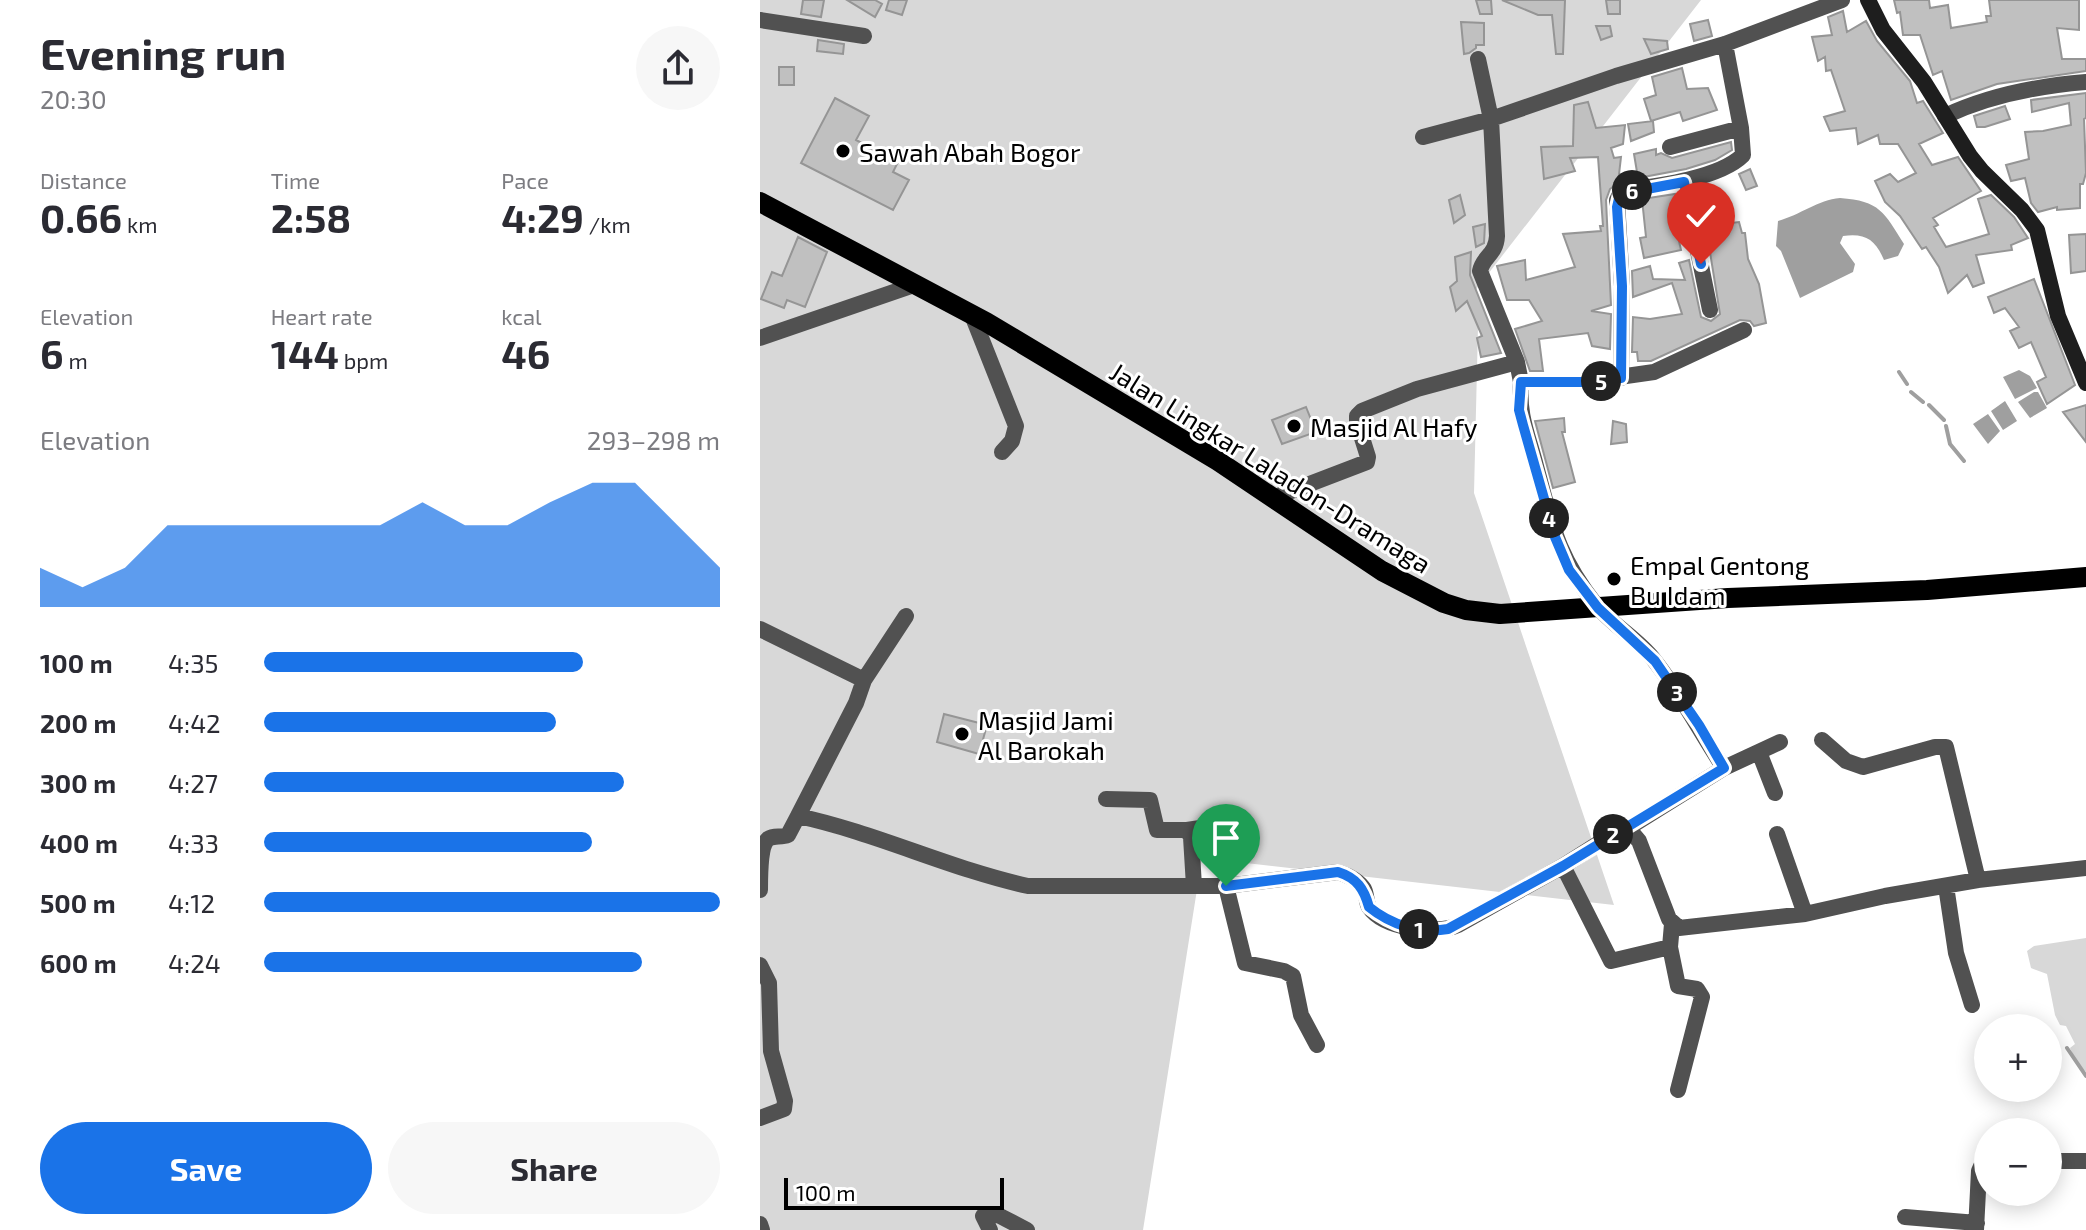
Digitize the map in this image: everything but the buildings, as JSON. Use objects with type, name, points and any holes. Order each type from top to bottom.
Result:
[{"type":"main road","name":"Jalan Lingkar Laladon-Dramaga","points":[[760,202],[972,315],[1218,461],[1382,571],[1444,603],[1466,610],[1500,614],[1728,598],[1927,590],[2086,577]]},
{"type":"street","points":[[1423,137],[1491,119],[1616,76],[1725,44],[1842,0]]},
{"type":"street","points":[[1868,0],[1883,30],[1919,74],[1982,171],[2022,210],[2037,230],[2058,316],[2086,383]]},
{"type":"street","points":[[760,20],[864,36]]},
{"type":"street","points":[[1621,378],[1622,286],[1618,196],[1628,190],[1684,182],[1739,160],[1744,150],[1725,44]]},
{"type":"street","points":[[1478,59],[1491,119],[1497,241],[1495,251],[1482,263],[1480,271],[1517,362],[1521,382],[1521,417],[1555,537],[1569,570],[1598,608],[1655,661],[1724,768]]},
{"type":"street","points":[[1945,116],[1977,101],[2013,92],[2086,82]]},
{"type":"street","points":[[1670,147],[1741,128]]},
{"type":"street","points":[[1684,182],[1710,310]]},
{"type":"street","points":[[760,338],[917,284]]},
{"type":"street","points":[[972,315],[1016,426],[1012,441],[1002,452]]},
{"type":"street","points":[[1521,382],[1584,382],[1661,370],[1744,330]]},
{"type":"street","points":[[1273,498],[1367,462],[1357,422],[1357,416],[1362,411],[1417,389],[1517,362]]},
{"type":"street","points":[[760,890],[760,859],[764,843],[770,838],[788,835],[856,703],[864,680],[906,616]]},
{"type":"street","points":[[760,629],[864,680]]},
{"type":"street","points":[[1822,740],[1846,761],[1863,767],[1935,747],[1946,747],[1978,880]]},
{"type":"street","points":[[798,816],[882,839],[1003,881],[1028,886],[1226,886],[1338,872],[1348,875],[1364,889],[1369,907],[1378,915],[1412,928],[1438,931],[1458,925],[1628,828],[1724,768],[1780,742]]},
{"type":"street","points":[[1759,752],[1775,793]]},
{"type":"street","points":[[1106,799],[1150,800],[1157,830],[1220,825]]},
{"type":"street","points":[[1628,828],[1639,841],[1672,924],[1670,947],[1678,986],[1697,989],[1702,997],[1678,1090]]},
{"type":"street","points":[[1187,830],[1191,837],[1194,886]]},
{"type":"street","points":[[1777,834],[1805,914]]},
{"type":"street","points":[[1563,866],[1611,961],[1670,947]]},
{"type":"street","points":[[1672,924],[1679,928],[1805,914],[1978,880],[2086,868]]},
{"type":"street","points":[[1226,886],[1245,963],[1284,971],[1293,976],[1301,1015],[1317,1045]]},
{"type":"street","points":[[1946,886],[1956,953],[1972,1005]]},
{"type":"street","points":[[760,965],[769,983],[771,1051],[785,1101],[784,1109],[780,1112],[760,1118]]},
{"type":"street","points":[[2062,1161],[2086,1161]]},
{"type":"street","points":[[1905,1217],[1976,1226],[1977,1206]]},
{"type":"street","points":[[990,1230],[983,1216],[998,1215],[1027,1230]]},
{"type":"shaded area","points":[[760,0],[1701,0],[1467,301],[1478,327],[1474,493],[1614,905],[1202,858],[1143,1230],[760,1230]]},
{"type":"shaded area","points":[[1840,198],[1864,202],[1880,210],[1904,244],[1898,256],[1884,260],[1868,239],[1843,236],[1840,243],[1855,264],[1853,272],[1800,298],[1781,251],[1776,246],[1778,221]]},
{"type":"shaded area","points":[[2019,370],[2030,376],[2037,388],[2015,399],[2003,377]]},
{"type":"shaded area","points":[[2038,392],[2047,408],[2030,418],[2018,402]]},
{"type":"shaded area","points":[[2005,401],[2017,421],[2003,430],[1991,411]]},
{"type":"shaded area","points":[[1988,414],[2000,431],[1988,444],[1973,424]]},
{"type":"shaded area","points":[[2086,938],[2086,1072],[2077,1064],[2070,1048],[2075,1044],[2066,1026],[2062,1025],[2062,1014],[2055,1014],[2047,974],[2031,968],[2027,951],[2034,946]]},
{"type":"waterway","points":[[1899,372],[1907,384]]},
{"type":"waterway","points":[[1911,392],[1923,402]]},
{"type":"waterway","points":[[1929,405],[1944,420]]},
{"type":"waterway","points":[[1946,426],[1950,444],[1964,461]]},
{"type":"waterway","points":[[2067,1048],[2086,1076]]},
{"type":"place","name":"Sawah Abah Bogor","points":[[843,151]]},
{"type":"place","name":"Masjid Al Hafy","points":[[1294,426]]},
{"type":"place","name":"Empal Gentong Bu Idam","points":[[1614,579]]},
{"type":"place","name":"Masjid Jami Al Barokah","points":[[962,734]]},
{"type":"route","points":[[1226,886],[1338,872],[1348,875],[1364,889],[1369,907],[1378,915],[1426,931],[1448,929],[1563,866],[1724,768],[1655,661],[1598,608],[1569,570],[1555,537],[1519,410],[1521,382],[1584,382],[1621,378],[1622,286],[1617,207],[1620,194],[1628,190],[1684,182],[1701,264]]}]
